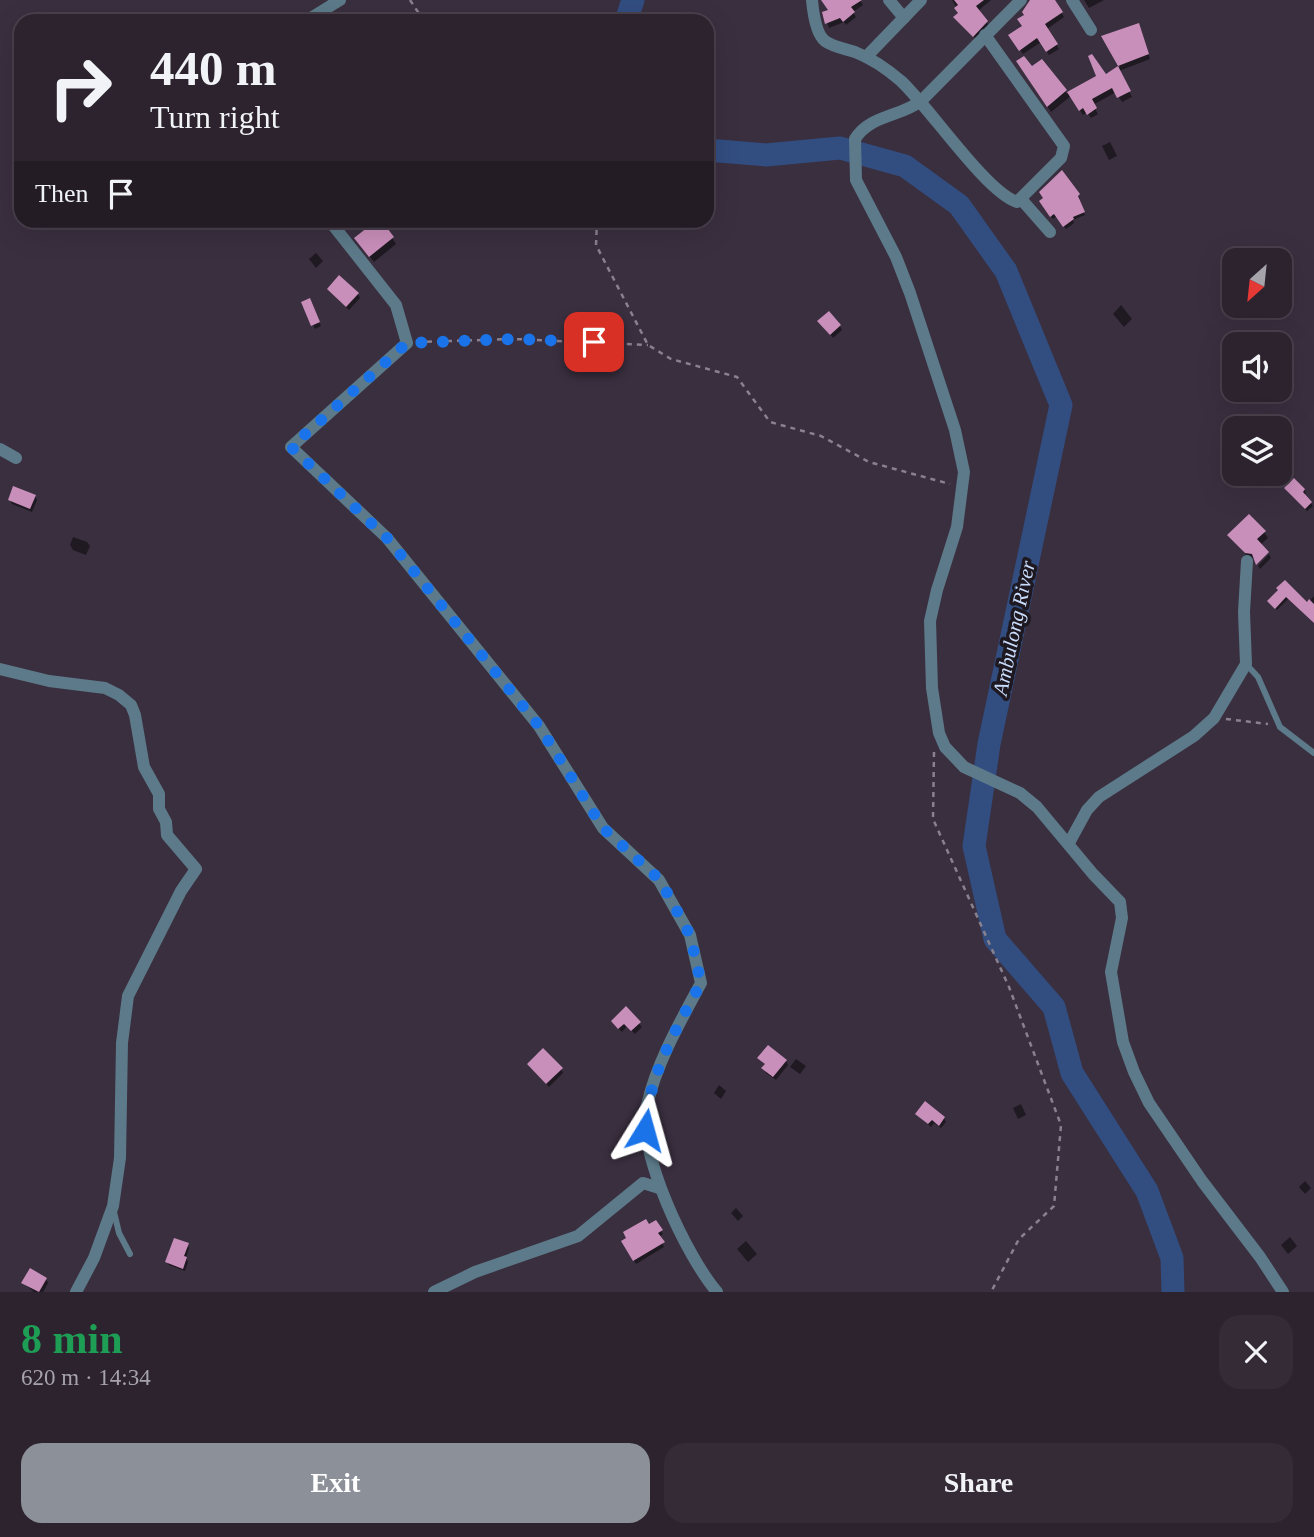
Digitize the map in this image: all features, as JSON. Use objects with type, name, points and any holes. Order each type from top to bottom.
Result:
[{"type":"street","points":[[317,14],[340,0]]},
{"type":"street","points":[[812,0],[820,35],[825,41],[866,57],[889,71],[921,101],[995,187],[1010,200],[1017,202],[1061,159],[1064,146],[985,35]]},
{"type":"street","points":[[889,0],[904,18]]},
{"type":"street","points":[[866,57],[921,0]]},
{"type":"street","points":[[1072,0],[1091,30]]},
{"type":"street","points":[[1014,2],[921,101],[867,125],[855,139],[856,175],[860,189],[896,257],[910,293],[962,456],[964,487],[957,527],[930,621],[933,703],[939,733],[955,760],[1020,793],[1037,807],[1093,874],[1116,897],[1122,909],[1122,918],[1111,972],[1123,1042],[1134,1072],[1149,1103],[1283,1292]]},
{"type":"street","points":[[1021,199],[1050,232]]},
{"type":"street","points":[[335,228],[396,306],[407,343],[291,447],[387,538],[539,726],[603,828],[660,880],[690,935],[701,983],[668,1045],[646,1107],[645,1130],[659,1188],[685,1239],[718,1292]]},
{"type":"street","points":[[0,449],[16,458]]},
{"type":"street","points":[[1069,843],[1087,810],[1099,797],[1194,736],[1213,718],[1245,664],[1247,561]]},
{"type":"street","points":[[0,669],[49,681],[105,688],[131,705],[144,767],[159,794],[159,809],[166,822],[167,835],[196,869],[181,891],[128,996],[122,1043],[120,1158],[113,1206],[94,1258],[76,1292]]},
{"type":"street","points":[[434,1292],[475,1272],[578,1236],[643,1183],[659,1188]]},
{"type":"lane","points":[[1245,664],[1258,677],[1276,722],[1287,734],[1314,753]]},
{"type":"lane","points":[[113,1206],[119,1233],[130,1254]]},
{"type":"path","points":[[597,228],[596,245],[648,345]]},
{"type":"path","points":[[407,343],[514,339],[648,345],[671,359],[737,377],[770,422],[821,436],[869,463],[964,487]]},
{"type":"path","points":[[1213,718],[1266,723],[1287,734]]},
{"type":"path","points":[[939,733],[932,758],[933,819],[1009,987],[1061,1125],[1054,1206],[1018,1239],[991,1292]]},
{"type":"building","points":[[821,0],[862,0],[851,7],[855,12],[843,22],[840,18],[825,24],[822,12],[828,10]]},
{"type":"building","points":[[954,0],[984,0],[976,6],[988,21],[973,37],[953,17],[958,13],[954,8],[958,5]]},
{"type":"building","points":[[1030,0],[1055,0],[1063,12],[1045,24],[1058,44],[1046,52],[1037,38],[1019,51],[1008,35],[1022,26],[1017,19],[1024,15],[1022,12]]},
{"type":"building","points":[[1139,23],[1149,54],[1118,66],[1101,36]]},
{"type":"building","points":[[1092,54],[1106,74],[1118,66],[1131,91],[1117,98],[1112,88],[1092,99],[1097,108],[1087,115],[1083,108],[1079,111],[1067,92],[1096,76],[1088,56]]},
{"type":"building","points":[[1024,56],[1032,66],[1042,59],[1067,90],[1047,107],[1016,61]]},
{"type":"building","points":[[1062,170],[1080,194],[1078,196],[1085,212],[1073,217],[1074,219],[1063,227],[1054,214],[1050,217],[1039,201],[1043,198],[1039,192]]},
{"type":"building","points":[[367,228],[387,228],[394,237],[369,257],[354,238]]},
{"type":"building","points":[[339,275],[359,293],[346,307],[327,289]]},
{"type":"building","points":[[310,298],[320,322],[311,326],[301,302]]},
{"type":"building","points":[[829,311],[841,325],[830,335],[817,321]]},
{"type":"building","points":[[1294,478],[1305,489],[1303,492],[1312,502],[1305,509],[1284,488],[1292,486]]},
{"type":"building","points":[[13,486],[36,495],[30,509],[8,500]]},
{"type":"building","points":[[1249,514],[1266,531],[1257,539],[1269,552],[1256,565],[1252,554],[1245,553],[1227,535]]},
{"type":"building","points":[[1285,580],[1307,602],[1309,599],[1314,604],[1314,623],[1286,597],[1275,609],[1267,601]]},
{"type":"building","points":[[626,1006],[641,1022],[631,1031],[624,1024],[618,1029],[611,1021]]},
{"type":"building","points":[[768,1045],[787,1060],[773,1077],[761,1068],[765,1064],[757,1058]]},
{"type":"building","points":[[543,1048],[563,1068],[546,1084],[527,1064]]},
{"type":"building","points":[[925,1101],[945,1117],[939,1126],[932,1120],[928,1124],[915,1114]]},
{"type":"building","points":[[646,1219],[649,1224],[656,1220],[663,1230],[658,1233],[665,1242],[633,1261],[621,1241],[626,1238],[623,1232]]},
{"type":"building","points":[[174,1238],[189,1243],[183,1269],[165,1262]]},
{"type":"building","points":[[30,1268],[47,1278],[39,1292],[21,1283]]},
{"type":"waterway","name":"Ambulong River","points":[[628,14],[633,0]]},
{"type":"waterway","name":"Ambulong River","points":[[714,151],[766,155],[840,148],[905,166],[959,205],[1006,271],[1061,405],[989,744],[974,846],[995,939],[1054,1007],[1072,1073],[1147,1191],[1172,1258],[1173,1292]]},
{"type":"route","points":[[594,342],[514,339],[407,343],[291,447],[387,538],[539,726],[603,828],[660,880],[690,935],[701,983],[668,1045],[646,1107],[645,1130]]}]
